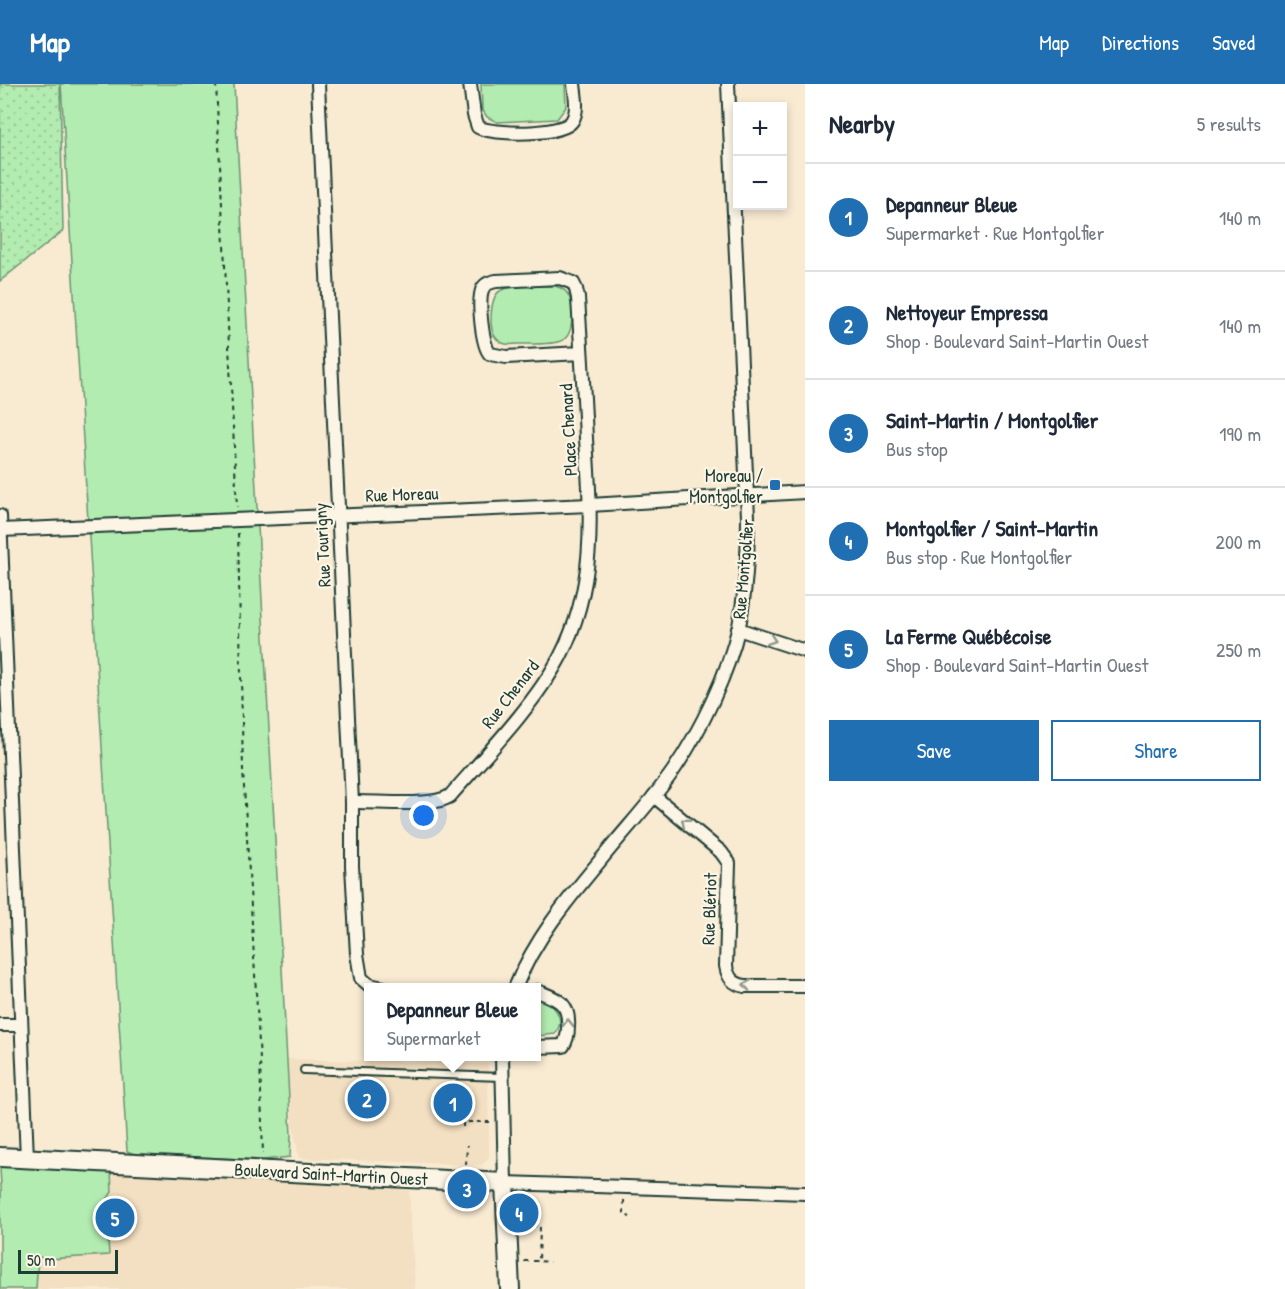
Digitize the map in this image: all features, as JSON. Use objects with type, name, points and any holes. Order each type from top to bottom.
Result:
[{"type":"main road","name":"Boulevard Saint-Martin Ouest","points":[[0,1156],[505,1183]]},
{"type":"main road","points":[[505,1183],[510,1289]]},
{"type":"street","name":"Rue Tourigny","points":[[318,84],[352,802],[352,866],[360,975],[367,983]]},
{"type":"street","points":[[470,84],[478,128],[494,133],[553,131],[568,125],[575,115],[574,84]]},
{"type":"street","name":"Rue Montgolfier","points":[[517,983],[531,954],[552,921],[654,796],[683,756],[719,683],[738,629],[747,570],[747,496],[728,84]]},
{"type":"street","name":"Place Chenard","points":[[581,353],[506,357],[490,354],[482,338],[481,296],[483,288],[487,283],[501,280],[560,278],[573,283],[576,289],[578,298],[590,505]]},
{"type":"street","name":"Rue Moreau","points":[[1,530],[590,505],[805,492]]},
{"type":"street","name":"Rue Chenard","points":[[352,802],[426,802],[445,799],[529,702],[560,656],[580,606],[590,551],[590,505]]},
{"type":"street","points":[[0,516],[27,1158]]},
{"type":"street","points":[[738,629],[805,651]]},
{"type":"street","name":"Rue Blériot","points":[[654,796],[721,852],[729,863],[726,966],[730,978],[739,985],[746,986],[805,986]]},
{"type":"street","points":[[541,992],[553,997],[565,1006],[568,1024],[567,1040],[563,1046],[541,1047]]},
{"type":"street","points":[[0,1025],[21,1024]]},
{"type":"street","points":[[502,1061],[505,1183]]},
{"type":"street","name":"Boulevard Saint-Martin Ouest","points":[[505,1183],[805,1193]]},
{"type":"lane","points":[[304,1070],[502,1077]]},
{"type":"path","points":[[216,84],[237,511]]},
{"type":"path","points":[[237,530],[243,770],[260,1060],[262,1160]]},
{"type":"path","points":[[463,1127],[466,1122],[490,1122]]},
{"type":"path","points":[[466,1168],[467,1145]]},
{"type":"path","points":[[624,1198],[624,1214],[630,1217]]},
{"type":"path","points":[[521,1224],[540,1226],[539,1261]]},
{"type":"path","points":[[523,1261],[549,1262]]},
{"type":"shaded area","points":[[287,1059],[488,1064],[489,1157],[482,1165],[299,1158],[293,1126]]},
{"type":"shaded area","points":[[41,1169],[111,1170],[409,1190],[415,1289],[36,1289]]},
{"type":"green space","points":[[0,84],[60,84],[63,231],[0,281]]},
{"type":"green space","points":[[61,84],[234,84],[291,1135],[290,1157],[263,1160],[134,1154],[127,1151]]},
{"type":"green space","points":[[481,84],[565,84],[566,107],[557,119],[497,122],[487,117],[482,109]]},
{"type":"green space","points":[[518,286],[555,286],[566,292],[571,303],[570,331],[563,340],[548,343],[508,344],[496,338],[493,334],[491,313],[494,300],[500,291]]},
{"type":"green space","points":[[541,1001],[549,1004],[557,1012],[560,1022],[555,1034],[541,1036]]},
{"type":"green space","points":[[0,1166],[111,1170],[112,1192],[106,1201],[109,1255],[49,1259],[38,1257],[36,1289],[0,1289]]},
{"type":"place","name":"Moreau / Montgolfier","points":[[775,485]]},
{"type":"place","name":"Nettoyeur Empressa","points":[[367,1099]]},
{"type":"place","name":"Depanneur Bleue","points":[[453,1103]]},
{"type":"place","name":"Saint-Martin / Montgolfier","points":[[467,1189]]},
{"type":"place","name":"Montgolfier / Saint-Martin","points":[[519,1213]]},
{"type":"place","name":"La Ferme Québécoise","points":[[115,1218]]}]
